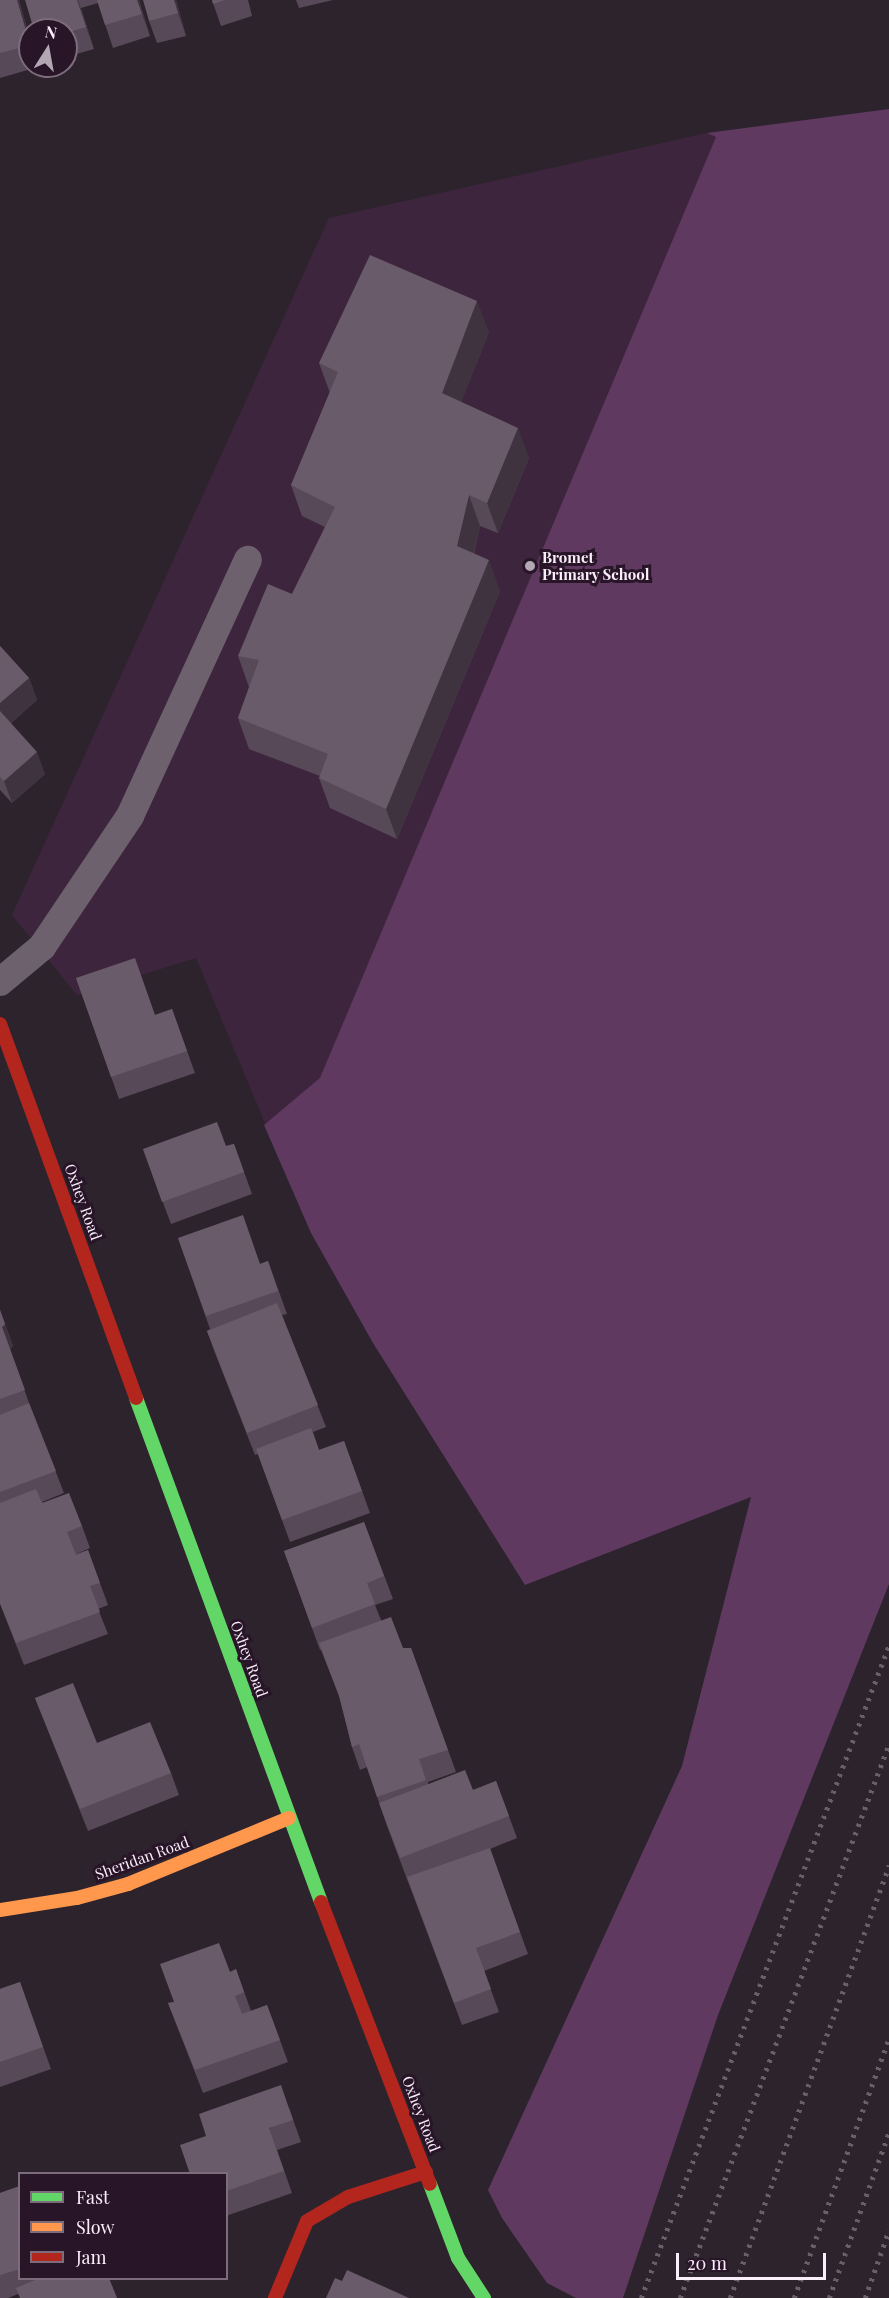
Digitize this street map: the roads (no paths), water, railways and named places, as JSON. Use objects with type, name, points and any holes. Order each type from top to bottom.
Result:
[{"type":"street","name":"Oxhey Road","points":[[0,1024],[289,1818],[458,2258],[484,2298]]},
{"type":"street","name":"Sheridan Road","points":[[0,1910],[77,1898],[128,1884],[289,1818]]},
{"type":"street","points":[[275,2298],[307,2221],[348,2197],[426,2172]]},
{"type":"lane","points":[[0,982],[42,947],[130,816],[248,560]]},
{"type":"railway","points":[[641,2298],[889,1645]]},
{"type":"railway","points":[[680,2298],[889,1744]]},
{"type":"railway","points":[[730,2298],[889,1865]]},
{"type":"railway","points":[[794,2298],[889,2038]]},
{"type":"railway","points":[[829,2298],[889,2132]]},
{"type":"railway","points":[[865,2298],[889,2230]]},
{"type":"place","name":"Bromet Primary School","points":[[530,566]]}]
